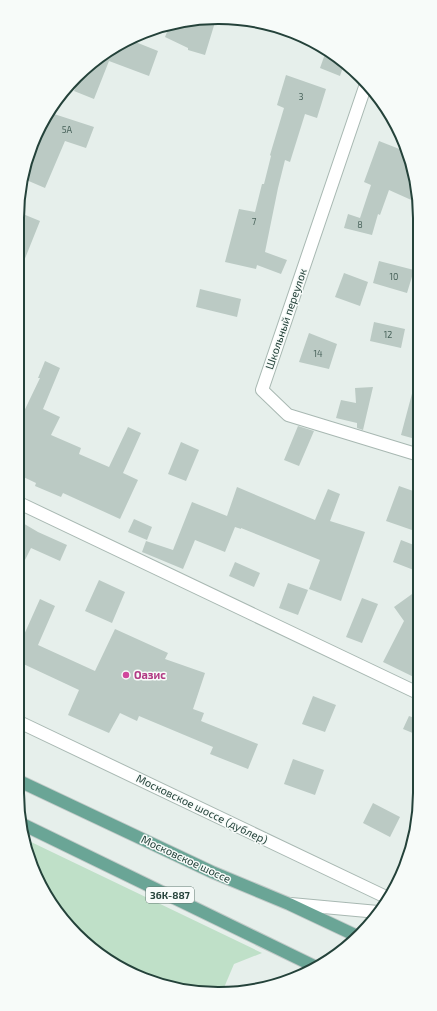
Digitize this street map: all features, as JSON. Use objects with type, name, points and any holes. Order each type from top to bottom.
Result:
[{"type":"main road","name":"Московское шоссе","points":[[24,783],[212,872],[289,904],[352,934]]},
{"type":"main road","name":"36К-887","points":[[27,827],[310,964]]},
{"type":"street","name":"Школьный переулок","points":[[364,89],[262,390],[288,415],[413,453]]},
{"type":"street","points":[[24,505],[413,691]]},
{"type":"street","name":"Московское шоссе (дублер)","points":[[24,724],[383,896]]},
{"type":"street","points":[[289,904],[373,912]]},
{"type":"green space","points":[[31,842],[262,953],[234,964],[224,987],[206,987],[156,977],[121,961],[90,939],[64,911],[44,879],[34,855]]},
{"type":"building","points":[[206,24],[214,24],[205,55],[188,50],[188,48],[165,37],[167,31]]},
{"type":"building","points":[[136,42],[158,51],[149,76],[109,61],[94,99],[74,91],[76,86],[90,72],[110,57],[132,44]]},
{"type":"building","points":[[324,55],[343,68],[340,76],[320,68]]},
{"type":"building","points":[[286,75],[326,89],[317,118],[305,114],[290,162],[285,160],[278,188],[265,252],[287,260],[281,274],[257,265],[256,269],[225,262],[239,209],[255,212],[284,108],[277,105]]},
{"type":"building","points":[[54,114],[94,127],[86,148],[65,141],[45,188],[28,181],[34,156],[44,132]]},
{"type":"building","points":[[379,141],[400,149],[406,168],[412,200],[389,190],[380,215],[378,214],[372,235],[344,228],[348,214],[360,218],[371,185],[364,182]]},
{"type":"building","points":[[24,214],[40,221],[24,261]]},
{"type":"building","points":[[379,261],[413,270],[407,293],[373,283]]},
{"type":"building","points":[[344,273],[368,282],[360,306],[335,297]]},
{"type":"building","points":[[200,289],[241,299],[237,317],[196,307]]},
{"type":"building","points":[[374,322],[405,329],[401,348],[370,341]]},
{"type":"building","points":[[309,333],[337,344],[329,369],[299,362]]},
{"type":"building","points":[[45,361],[60,368],[43,409],[60,417],[51,435],[81,448],[79,454],[109,467],[128,427],[141,433],[123,473],[138,480],[120,519],[63,493],[61,497],[35,486],[36,483],[24,477],[24,411],[40,378],[38,378]]},
{"type":"building","points":[[373,387],[363,430],[357,428],[357,423],[336,418],[341,400],[356,403],[355,388]]},
{"type":"building","points":[[413,390],[413,438],[401,435]]},
{"type":"building","points":[[298,426],[314,431],[299,466],[284,460]]},
{"type":"building","points":[[181,442],[199,450],[186,481],[168,474]]},
{"type":"building","points":[[399,486],[413,491],[412,530],[386,521]]},
{"type":"building","points":[[237,487],[315,520],[328,489],[340,494],[330,521],[365,532],[341,601],[309,589],[320,560],[241,528],[235,527],[225,552],[195,540],[183,569],[142,552],[146,541],[173,550],[192,502],[227,516]]},
{"type":"building","points":[[134,519],[152,527],[147,540],[128,532]]},
{"type":"building","points":[[24,524],[67,545],[60,561],[31,548],[24,562]]},
{"type":"building","points":[[401,540],[413,545],[413,570],[393,562]]},
{"type":"building","points":[[235,562],[260,573],[254,587],[229,576]]},
{"type":"building","points":[[99,580],[125,592],[112,623],[85,611]]},
{"type":"building","points":[[288,583],[308,590],[298,615],[279,608]]},
{"type":"building","points":[[413,593],[413,677],[383,662],[404,621],[394,607]]},
{"type":"building","points":[[362,598],[378,604],[362,643],[346,637]]},
{"type":"building","points":[[40,599],[55,606],[38,645],[95,671],[115,629],[168,653],[165,659],[205,673],[193,709],[204,713],[201,721],[258,744],[248,769],[210,754],[213,747],[139,716],[137,721],[120,713],[109,733],[68,715],[79,690],[24,664],[24,635]]},
{"type":"building","points":[[313,696],[336,705],[325,732],[302,724]]},
{"type":"building","points":[[409,716],[413,717],[413,733],[403,729]]},
{"type":"building","points":[[293,759],[324,770],[315,795],[284,784]]},
{"type":"building","points":[[373,803],[400,817],[390,837],[363,823]]},
{"type":"place","name":"Оазис","points":[[126,675]]}]
